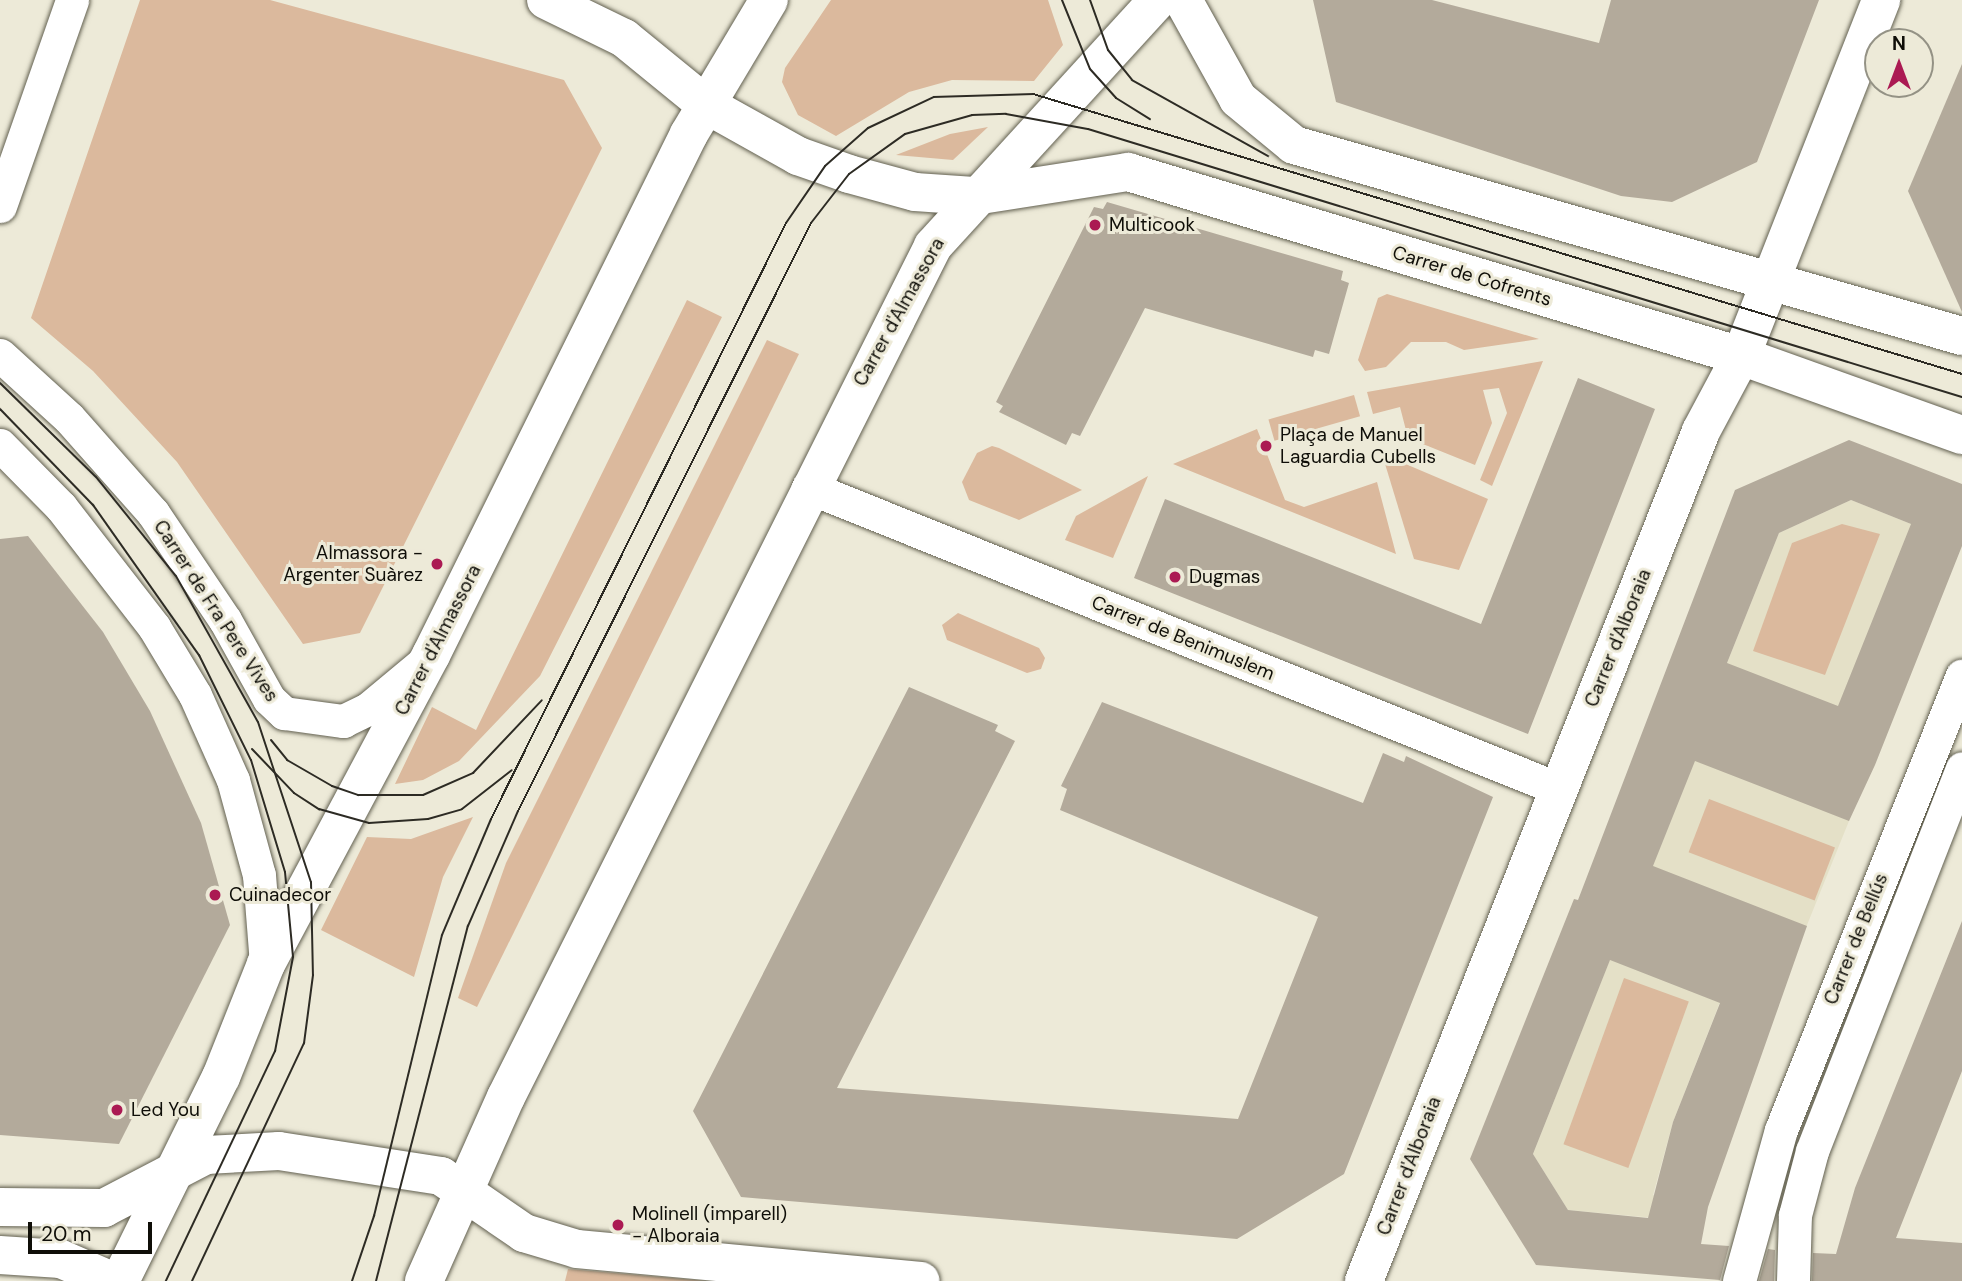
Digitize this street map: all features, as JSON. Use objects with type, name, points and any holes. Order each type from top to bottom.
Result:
[{"type":"street","points":[[0,206],[72,0]]},
{"type":"street","points":[[546,0],[624,38],[705,104],[825,166],[915,191],[974,196]]},
{"type":"street","name":"Carrer d'Almassora","points":[[120,1281],[172,1176],[266,964],[432,655],[705,104],[769,0]]},
{"type":"street","name":"Carrer d'Almassora","points":[[424,1281],[469,1191],[506,1097],[807,487],[933,246],[974,196],[1158,0]]},
{"type":"street","points":[[1183,0],[1238,99],[1294,145],[1962,336]]},
{"type":"street","name":"Carrer d'Alboraia","points":[[1364,1281],[1701,431],[1741,356],[1881,0]]},
{"type":"street","name":"Carrer de Cofrents","points":[[974,196],[1128,172],[1741,356],[1962,435]]},
{"type":"street","name":"Carrer de Fra Pere Vives","points":[[0,355],[69,418],[153,513],[225,620],[268,699],[284,713],[343,721],[368,709],[432,655]]},
{"type":"street","points":[[0,445],[61,507],[154,627],[195,695],[233,780],[259,875],[266,964]]},
{"type":"street","name":"Carrer de Benimuslem","points":[[807,487],[1559,789]]},
{"type":"street","name":"Carrer de Bellús","points":[[1739,1281],[1757,1205],[1786,1118],[1962,676]]},
{"type":"street","name":"Carrer de Bellús","points":[[1793,1281],[1795,1215],[1812,1151],[1962,768]]},
{"type":"street","points":[[0,1207],[80,1212],[172,1176],[205,1155],[255,1150],[387,1163],[441,1176],[469,1191],[524,1233],[577,1249],[922,1281]]},
{"type":"street","points":[[1757,1205],[1772,1226],[1795,1215]]},
{"type":"street","points":[[0,1255],[61,1259],[112,1281]]},
{"type":"shaded area","points":[[140,0],[270,0],[564,80],[602,148],[360,633],[303,644],[177,462],[93,371],[31,318]]},
{"type":"shaded area","points":[[831,0],[1048,0],[1063,45],[1034,81],[952,80],[909,92],[836,136],[798,115],[782,82],[785,68]]},
{"type":"shaded area","points":[[988,127],[953,160],[896,155],[950,134]]},
{"type":"shaded area","points":[[1387,294],[1539,339],[1464,350],[1446,342],[1411,342],[1386,367],[1365,371],[1358,360],[1378,298]]},
{"type":"shaded area","points":[[687,300],[722,317],[540,676],[459,761],[423,780],[395,784],[432,707],[476,730]]},
{"type":"shaded area","points":[[767,340],[799,354],[477,1007],[458,998],[506,863]]},
{"type":"shaded area","points":[[1543,361],[1492,486],[1480,480],[1507,413],[1499,388],[1483,390],[1492,423],[1475,465],[1408,438],[1400,407],[1373,414],[1367,392]]},
{"type":"shaded area","points":[[1354,395],[1360,416],[1275,441],[1268,420]]},
{"type":"shaded area","points":[[1257,429],[1285,500],[1304,507],[1377,482],[1396,554],[1173,464]]},
{"type":"shaded area","points":[[992,446],[1082,490],[1019,520],[969,500],[962,482],[977,453]]},
{"type":"shaded area","points":[[1382,454],[1488,499],[1459,570],[1414,559]]},
{"type":"shaded area","points":[[1148,476],[1113,558],[1065,540],[1076,516]]},
{"type":"shaded area","points":[[1851,500],[1911,524],[1872,764],[1784,982],[1733,969],[1673,1122],[1653,1195],[1681,1201],[1677,1220],[1568,1210],[1533,1154],[1711,703],[1779,533]]},
{"type":"shaded area","points":[[1842,524],[1880,534],[1825,675],[1753,651],[1792,543]]},
{"type":"shaded area","points":[[958,613],[1039,648],[1045,658],[1041,669],[1027,673],[947,640],[942,625]]},
{"type":"shaded area","points":[[1709,799],[1835,847],[1815,901],[1689,852]]},
{"type":"shaded area","points":[[473,817],[443,877],[414,977],[321,930],[367,837],[411,839]]},
{"type":"shaded area","points":[[1624,978],[1689,1002],[1628,1168],[1563,1144]]},
{"type":"shaded area","points":[[568,1269],[707,1281],[565,1281]]},
{"type":"building","points":[[1313,0],[1432,0],[1599,43],[1611,0],[1819,0],[1757,162],[1672,202],[1621,196],[1336,102]]},
{"type":"building","points":[[1962,64],[1962,312],[1908,191]]},
{"type":"building","points":[[1107,202],[1343,271],[1341,280],[1349,283],[1329,354],[1315,350],[1313,357],[1145,308],[1080,436],[1072,433],[1066,445],[999,412],[1003,406],[996,402],[1094,207],[1103,209]]},
{"type":"building","points":[[1578,378],[1655,409],[1528,734],[1134,578],[1165,499],[1481,624]]},
{"type":"building","points":[[1849,440],[1962,484],[1962,546],[1875,765],[1849,821],[1695,761],[1653,866],[1807,926],[1708,1207],[1701,1244],[1729,1246],[1720,1280],[1536,1265],[1470,1159],[1574,899],[1578,900],[1735,490]],"holes":[[[1851,500],[1911,524],[1838,706],[1727,663],[1779,533]],[[1610,960],[1720,1003],[1673,1122],[1648,1218],[1568,1210],[1533,1154]]]},
{"type":"building","points":[[28,536],[103,632],[150,711],[201,823],[230,925],[119,1144],[0,1135],[0,539]]},
{"type":"building","points":[[909,687],[998,725],[995,731],[1015,741],[837,1088],[1238,1119],[1318,917],[1060,810],[1067,789],[1061,786],[1102,702],[1363,803],[1383,753],[1404,762],[1406,756],[1493,797],[1344,1174],[1237,1239],[741,1197],[693,1111]]},
{"type":"building","points":[[1962,921],[1962,1071],[1896,1238],[1962,1243],[1962,1281],[1812,1281],[1813,1253],[1836,1254],[1855,1188]]},
{"type":"building","points":[[1768,1249],[1775,1250],[1774,1281],[1759,1281]]},
{"type":"tram line","points":[[1062,0],[1090,69],[1116,98],[1150,119]]},
{"type":"tram line","points":[[1090,0],[1108,50],[1132,80],[1268,156]]},
{"type":"tram line","points":[[352,1281],[374,1216],[442,935],[491,819],[786,223],[825,166],[868,128],[934,97],[1033,94],[1962,374]]},
{"type":"tram line","points":[[376,1281],[468,926],[518,811],[811,223],[849,174],[905,134],[972,115],[1006,114],[1088,129],[1962,397]]},
{"type":"tram line","points":[[0,383],[96,477],[176,576],[258,722],[311,882],[313,975],[304,1043],[192,1281]]},
{"type":"tram line","points":[[0,409],[93,505],[199,655],[251,760],[285,872],[293,957],[275,1051],[166,1281]]},
{"type":"tram line","points":[[271,740],[287,760],[332,786],[358,795],[423,795],[473,773],[542,700]]},
{"type":"tram line","points":[[252,749],[294,793],[319,809],[369,823],[428,819],[462,809],[512,770]]},
{"type":"place","name":"Multicook","points":[[1095,225]]},
{"type":"place","name":"Plaça de Manuel Laguardia Cubells","points":[[1266,446]]},
{"type":"place","name":"Almassora - Argenter Suàrez","points":[[437,564]]},
{"type":"place","name":"Dugmas","points":[[1175,577]]},
{"type":"place","name":"Cuinadecor","points":[[215,895]]},
{"type":"place","name":"Led You","points":[[117,1110]]},
{"type":"place","name":"Molinell (imparell) - Alboraia","points":[[618,1225]]}]
